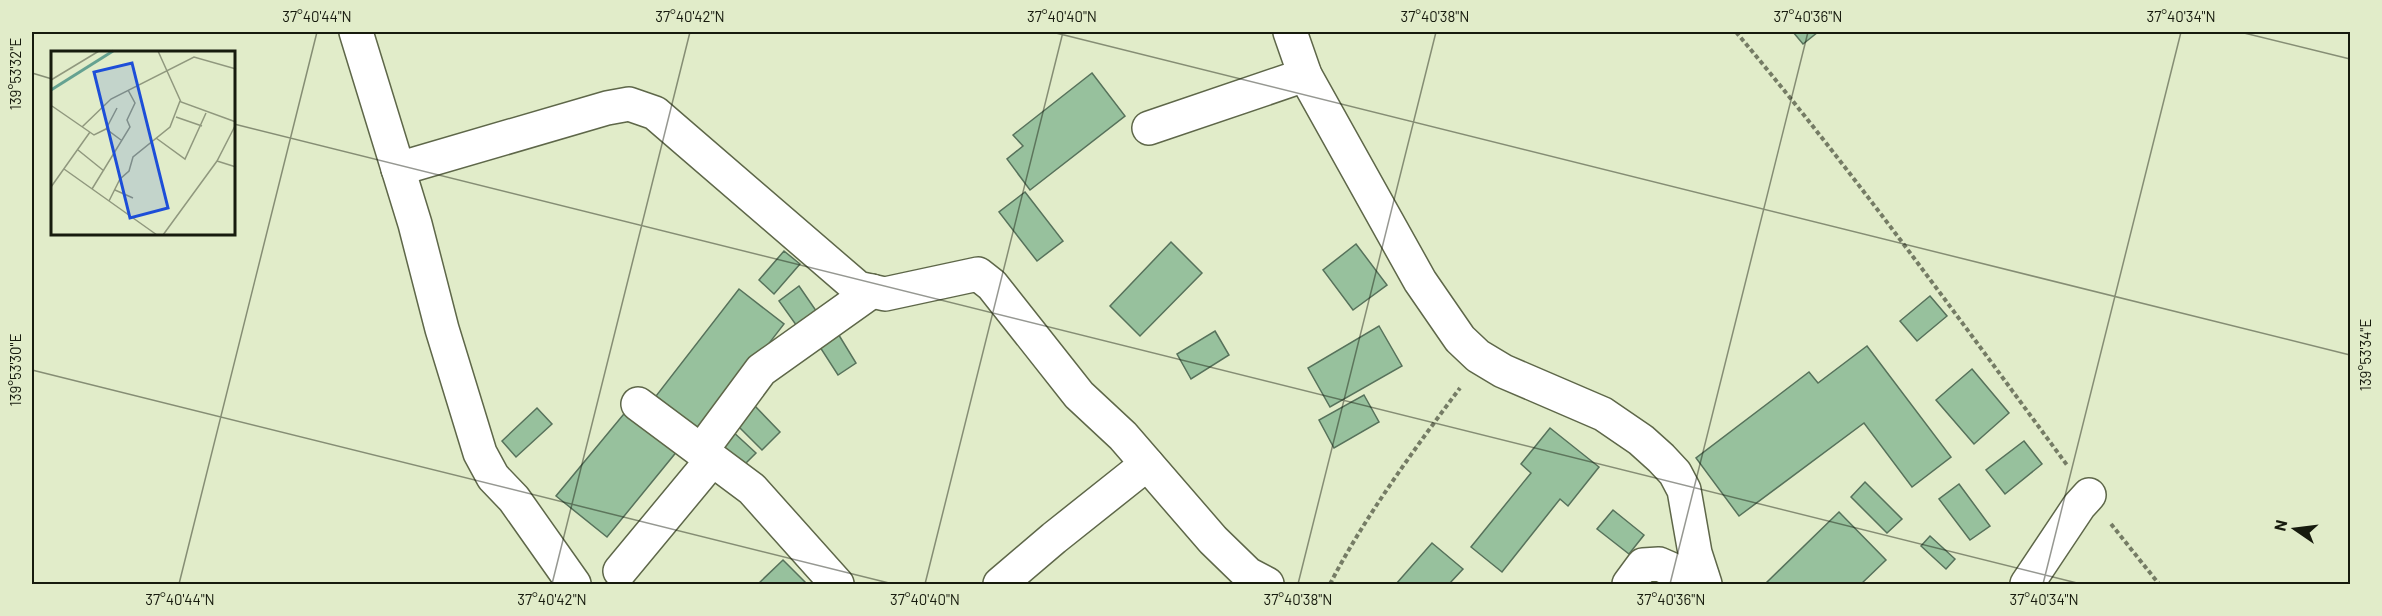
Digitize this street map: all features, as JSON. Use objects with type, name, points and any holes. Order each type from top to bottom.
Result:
[{"type":"street","points":[[356,32],[480,453],[493,477],[514,499],[574,585]]},
{"type":"street","points":[[1290,32],[1305,75],[1420,281],[1460,339],[1483,359],[1503,371],[1603,414],[1641,440],[1661,458],[1675,472],[1684,490],[1695,553],[1704,580]]},
{"type":"street","points":[[1149,128],[1305,75]]},
{"type":"street","points":[[398,169],[607,108],[629,104],[655,113],[858,288],[885,294],[978,274],[1004,297],[1079,394],[1124,436],[1213,540],[1248,574],[1267,585]]},
{"type":"street","points":[[620,571],[706,455],[761,370],[872,291]]},
{"type":"street","points":[[638,404],[752,489],[837,585]]},
{"type":"street","points":[[1000,585],[1054,538],[1147,464]]},
{"type":"street","points":[[2027,585],[2079,506],[2089,495]]},
{"type":"street","points":[[1629,585],[1643,565],[1659,564],[1704,580]]},
{"type":"path","points":[[1736,32],[1784,88],[1896,234],[2089,495],[2159,585]]},
{"type":"path","points":[[1330,585],[1343,560],[1431,427],[1483,359]]},
{"type":"building","points":[[1793,32],[1818,32],[1803,44]]},
{"type":"building","points":[[1092,73],[1125,116],[1030,190],[1007,159],[1023,146],[1013,135]]},
{"type":"building","points":[[1025,192],[1063,241],[1037,261],[999,212]]},
{"type":"building","points":[[1171,242],[1202,273],[1140,336],[1110,306]]},
{"type":"building","points":[[1356,244],[1387,285],[1353,310],[1323,270]]},
{"type":"building","points":[[784,251],[800,264],[774,294],[759,280]]},
{"type":"building","points":[[799,286],[819,315],[799,329],[779,301]]},
{"type":"building","points":[[739,289],[784,324],[701,431],[656,396]]},
{"type":"building","points":[[1930,296],[1947,316],[1917,341],[1900,321]]},
{"type":"building","points":[[1379,326],[1402,366],[1330,407],[1308,368]]},
{"type":"building","points":[[1215,331],[1229,355],[1191,379],[1177,354]]},
{"type":"building","points":[[837,332],[856,363],[838,375],[818,344]]},
{"type":"building","points":[[1867,346],[1951,457],[1912,487],[1864,423],[1739,516],[1696,458],[1809,372],[1818,383]]},
{"type":"building","points":[[1972,369],[2009,413],[1974,444],[1936,400]]},
{"type":"building","points":[[1364,395],[1379,422],[1334,448],[1319,420]]},
{"type":"building","points":[[754,405],[780,432],[762,450],[735,423]]},
{"type":"building","points":[[537,408],[552,424],[516,457],[502,441]]},
{"type":"building","points":[[628,409],[678,450],[607,537],[556,496]]},
{"type":"building","points":[[1550,428],[1599,467],[1568,506],[1560,499],[1502,572],[1471,547],[1531,473],[1521,464]]},
{"type":"building","points":[[731,430],[756,453],[738,471],[715,448]]},
{"type":"building","points":[[2024,441],[2042,464],[2005,494],[1986,470]]},
{"type":"building","points":[[1865,482],[1902,519],[1887,533],[1851,497]]},
{"type":"building","points":[[1959,484],[1990,526],[1970,540],[1939,499]]},
{"type":"building","points":[[1613,510],[1644,535],[1629,554],[1597,529]]},
{"type":"building","points":[[1839,512],[1886,560],[1861,584],[1765,584]]},
{"type":"building","points":[[1930,536],[1955,559],[1946,569],[1921,546]]},
{"type":"building","points":[[1432,543],[1463,569],[1449,584],[1396,584]]},
{"type":"building","points":[[783,560],[807,584],[758,584]]}]
